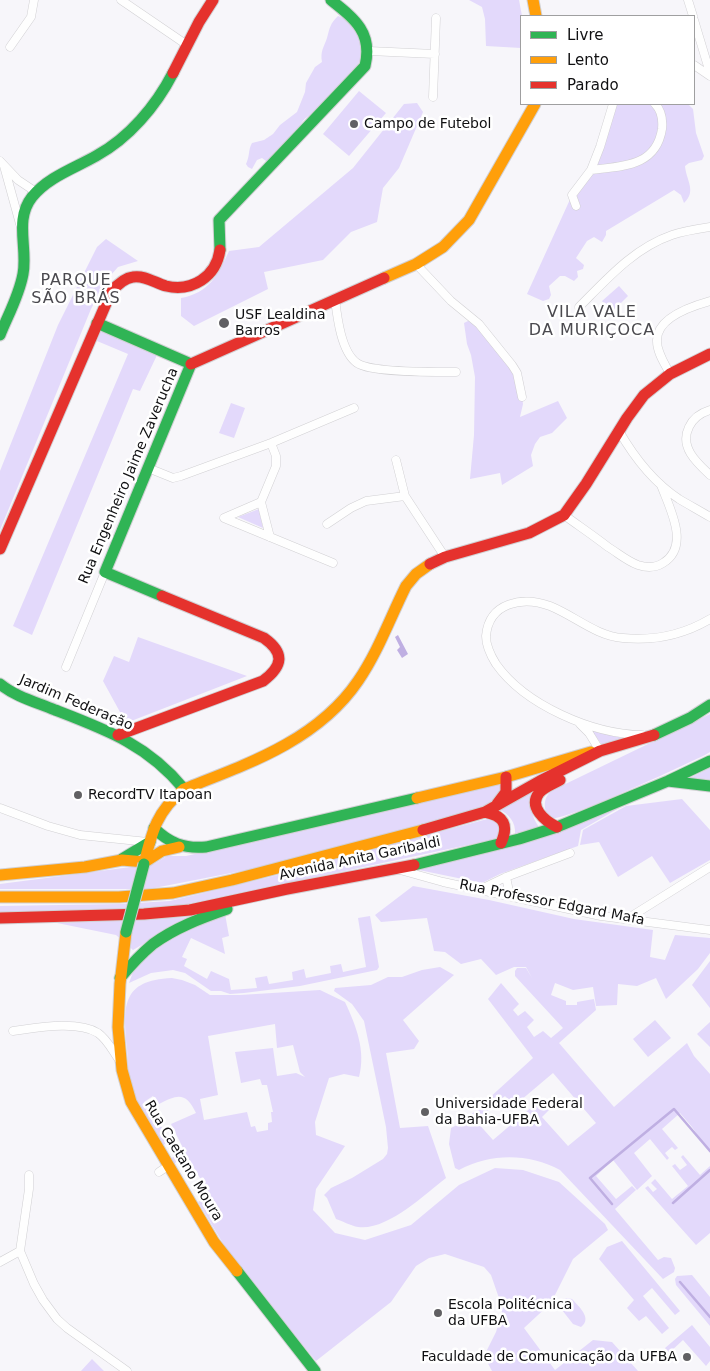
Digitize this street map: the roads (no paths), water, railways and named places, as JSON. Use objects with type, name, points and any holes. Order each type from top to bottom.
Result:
[{"type":"street","points":[[10,47],[31,16],[34,0]]},
{"type":"street","points":[[121,0],[187,45]]},
{"type":"street","points":[[22,228],[26,210],[36,192],[56,178],[101,154],[127,133],[150,109],[161,95],[187,45],[214,0]]},
{"type":"street","points":[[0,549],[111,292],[118,284],[125,280],[140,277],[175,288],[192,286],[204,280],[215,266],[219,254],[219,220],[365,66],[369,51],[367,40],[361,28],[351,16],[331,0]]},
{"type":"street","points":[[533,0],[536,15]]},
{"type":"street","points":[[688,0],[692,15]]},
{"type":"street","points":[[433,97],[436,18]]},
{"type":"street","points":[[695,23],[710,75]]},
{"type":"street","points":[[369,51],[434,54]]},
{"type":"street","points":[[695,66],[710,75]]},
{"type":"street","points":[[191,364],[416,264],[443,248],[469,220],[533,105]]},
{"type":"street","points":[[576,206],[572,194],[591,170],[606,131],[613,105]]},
{"type":"street","points":[[591,170],[629,165],[646,158],[652,153],[659,142],[662,125],[660,109],[656,105]]},
{"type":"street","points":[[2,163],[18,180],[36,192]]},
{"type":"street","points":[[0,335],[20,287],[24,257],[22,228],[2,163]]},
{"type":"street","points":[[580,307],[606,280],[647,247],[671,236],[710,227]]},
{"type":"street","points":[[416,264],[451,300],[479,324],[512,365],[517,373],[522,397]]},
{"type":"street","points":[[335,299],[340,332],[350,354],[357,363],[402,371],[456,372]]},
{"type":"street","points":[[670,374],[656,342],[658,333],[666,322],[682,311],[710,301]]},
{"type":"street","name":"Rua Engenheiro Jaime Zaverucha","points":[[66,667],[191,364],[97,323]]},
{"type":"street","points":[[184,788],[269,754],[293,741],[337,708],[351,692],[360,677],[406,586],[416,574],[429,564],[445,557],[529,533],[564,515],[570,509],[619,431],[652,386],[670,374],[710,354]]},
{"type":"street","points":[[148,468],[173,478],[271,443],[354,408]]},
{"type":"street","points":[[710,410],[697,416],[692,421],[687,432],[686,444],[694,459],[710,475]]},
{"type":"street","points":[[619,431],[639,461],[661,485],[678,498],[710,517]]},
{"type":"street","points":[[270,537],[261,502],[276,466],[276,456],[271,443]]},
{"type":"street","points":[[396,460],[402,489],[445,557]]},
{"type":"street","points":[[564,515],[630,562],[648,567],[657,566],[666,561],[672,553],[676,544],[677,534],[675,522],[661,485]]},
{"type":"street","points":[[327,524],[351,508],[366,501],[406,496]]},
{"type":"street","points":[[261,502],[224,518],[333,562]]},
{"type":"street","points":[[104,572],[264,638],[272,643],[279,655],[276,670],[263,681],[118,735]]},
{"type":"street","points":[[652,736],[619,733],[577,721],[527,694],[508,678],[495,662],[488,648],[486,639],[490,620],[496,611],[514,603],[537,603],[549,606],[610,636],[636,639],[667,637],[684,632],[710,619]]},
{"type":"street","name":"Jardim Federação","points":[[0,684],[18,696],[118,735],[154,757],[172,772],[184,788]]},
{"type":"street","name":"Avenida Anita Garibaldi","points":[[0,897],[145,896],[173,893],[232,880],[490,809],[549,776],[600,751],[652,736],[690,718],[710,705]]},
{"type":"street","points":[[577,721],[589,733],[600,751]]},
{"type":"street","points":[[557,827],[544,820],[537,808],[538,797],[543,790],[652,736]]},
{"type":"street","name":"Avenida Anita Garibaldi","points":[[145,863],[162,851],[178,846],[206,847],[506,777],[566,758],[600,751]]},
{"type":"street","name":"Avenida Anita Garibaldi","points":[[0,918],[165,913],[190,910],[287,889],[396,869],[557,827],[668,781],[710,761]]},
{"type":"street","points":[[501,843],[506,829],[504,823],[490,809],[508,791],[506,777]]},
{"type":"street","points":[[668,781],[710,786]]},
{"type":"street","name":"Rua Caetano Moura","points":[[184,788],[172,797],[163,808],[154,828],[126,932],[120,978],[118,1015],[121,1063],[126,1089],[164,1169],[214,1242],[314,1371]]},
{"type":"street","points":[[0,808],[48,826],[80,835],[102,839],[150,842]]},
{"type":"street","points":[[154,828],[165,839],[178,846]]},
{"type":"street","points":[[122,859],[150,842]]},
{"type":"street","points":[[481,889],[506,877],[570,853]]},
{"type":"street","points":[[0,875],[91,866],[133,858],[145,863]]},
{"type":"street","points":[[627,919],[710,867]]},
{"type":"street","name":"Rua Professor Edgard Mafa","points":[[396,869],[443,882],[601,916],[710,930]]},
{"type":"street","points":[[506,877],[510,896]]},
{"type":"street","points":[[120,978],[145,951],[164,938],[203,918],[263,895]]},
{"type":"street","points":[[13,1031],[62,1026],[90,1030],[98,1033],[106,1040],[121,1063]]},
{"type":"street","points":[[29,1175],[20,1251],[34,1284],[57,1319],[127,1371]]},
{"type":"street","points":[[0,1262],[20,1251]]},
{"type":"waterway","points":[[612,1204],[590,1178],[674,1109],[710,1151]]},
{"type":"waterway","points":[[673,1203],[710,1170]]},
{"type":"waterway","points":[[680,1282],[710,1317]]},
{"type":"place","name":"Campo de Futebol","points":[[354,124]]},
{"type":"place","name":"USF Lealdina Barros","points":[[224,323]]},
{"type":"place","name":"RecordTV Itapoan","points":[[78,795]]},
{"type":"place","name":"Universidade Federal da Bahia-UFBA","points":[[425,1112]]},
{"type":"place","name":"Escola Politécnica da UFBA","points":[[438,1313]]},
{"type":"place","name":"Faculdade de Comunicação da UFBA","points":[[687,1357]]},
{"type":"district","name":"PARQUE SÃO BRÁS","points":[[76,290]]},
{"type":"district","name":"VILA VALE DA MURIÇOCA","points":[[592,322]]}]
